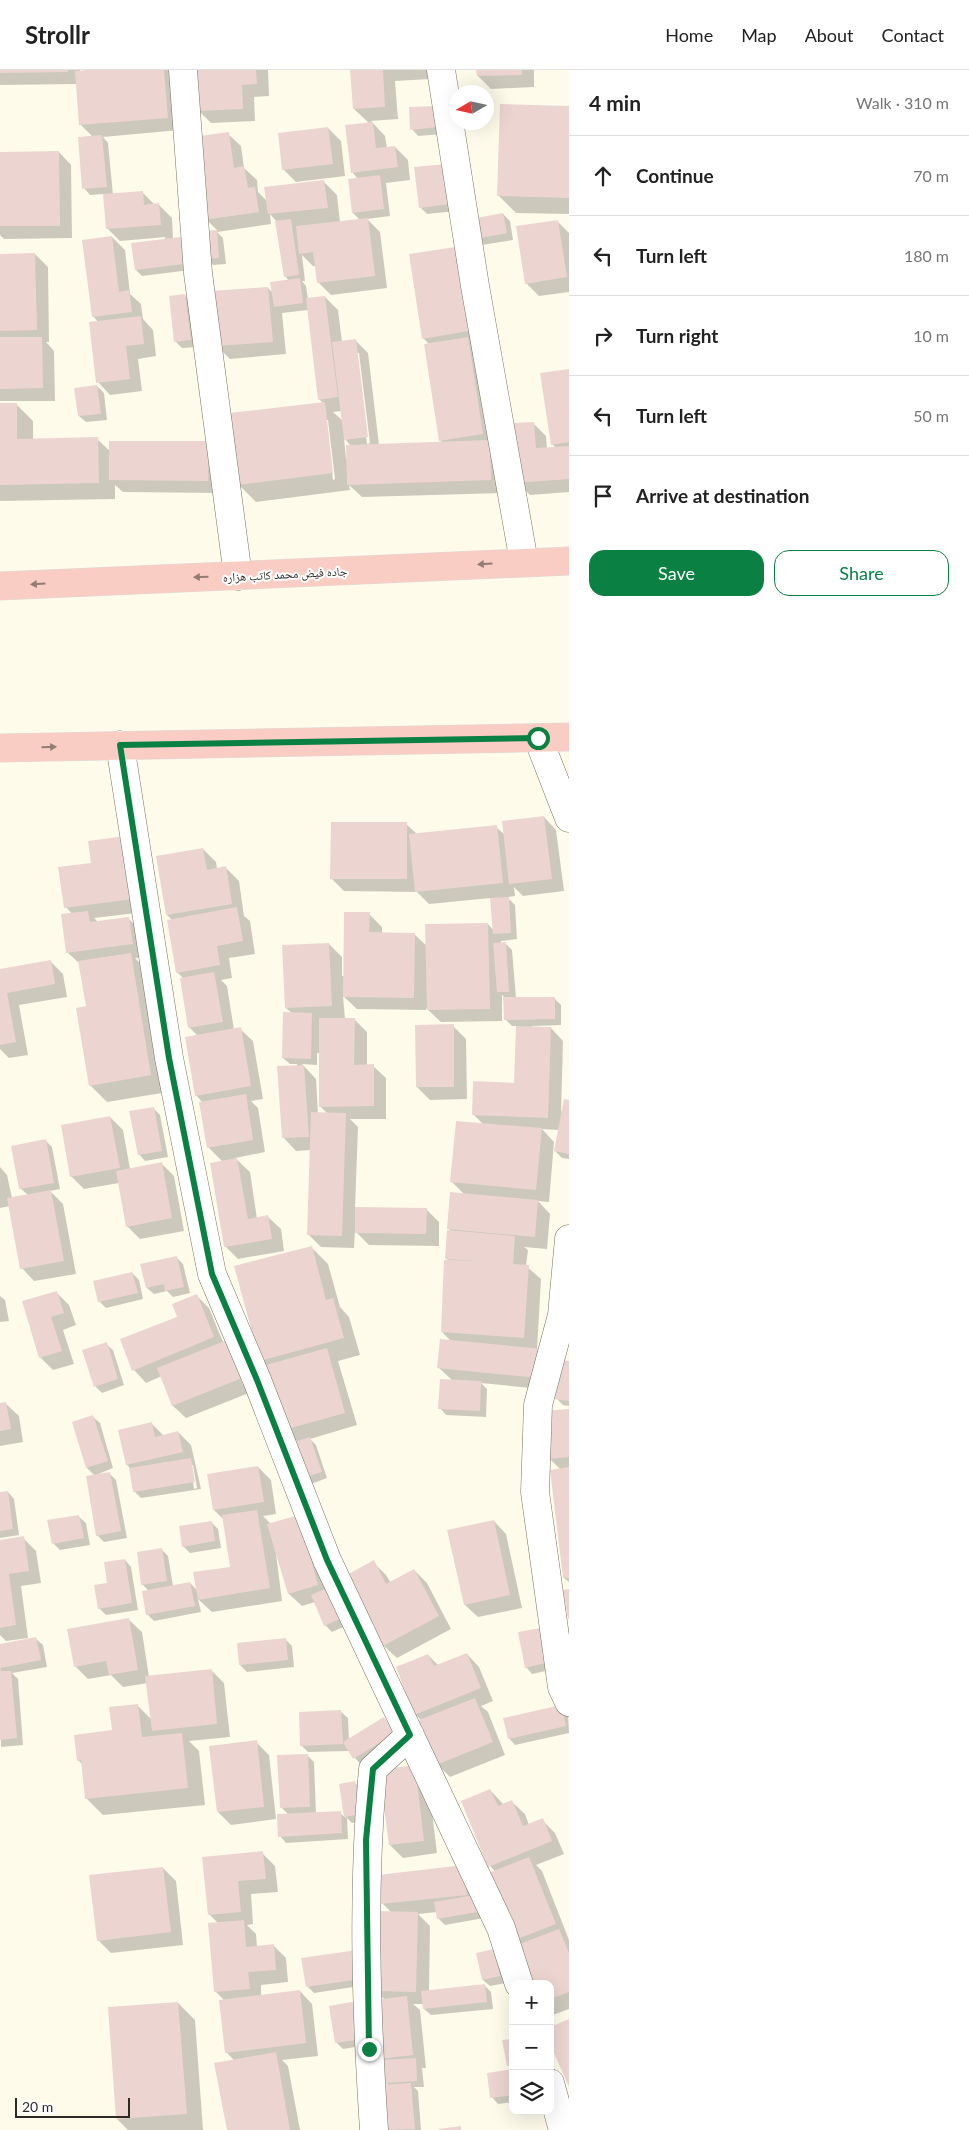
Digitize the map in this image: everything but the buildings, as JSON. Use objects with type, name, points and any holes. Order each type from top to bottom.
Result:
[{"type":"main road","name":"جاده فیض محمد کاتب هزاره","points":[[0,586],[569,561]]},
{"type":"main road","points":[[0,748],[569,737]]},
{"type":"street","points":[[183,70],[198,273],[238,576]]},
{"type":"street","points":[[441,70],[475,286],[524,562]]},
{"type":"street","points":[[538,738],[569,818]]},
{"type":"street","points":[[120,745],[169,1058],[212,1274],[257,1380],[327,1560],[501,1928],[518,1980]]},
{"type":"street","points":[[569,1239],[562,1315],[538,1406],[535,1492],[562,1687],[569,1702]]},
{"type":"street","points":[[374,2130],[369,2049],[366,1840],[373,1769],[410,1735]]},
{"type":"street","points":[[554,2097],[563,2130]]},
{"type":"route","points":[[369,2049],[366,1840],[373,1769],[410,1735],[327,1560],[257,1380],[212,1274],[169,1058],[120,745],[538,738]]}]
